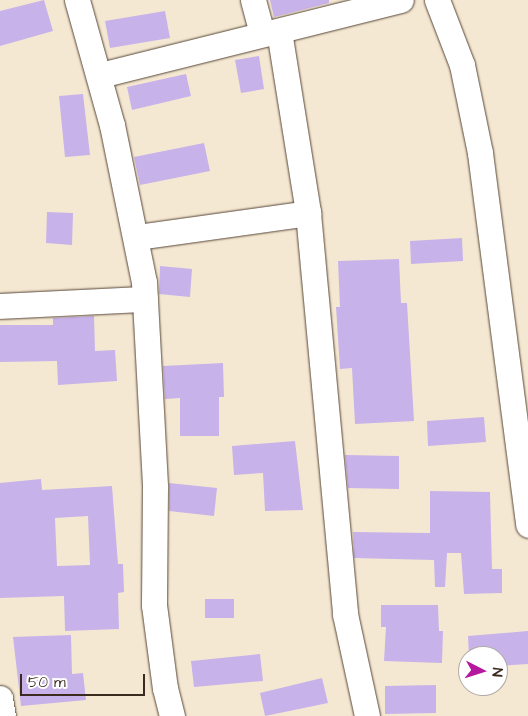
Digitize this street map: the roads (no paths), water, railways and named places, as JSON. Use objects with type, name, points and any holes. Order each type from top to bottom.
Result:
[{"type":"street","points":[[77,0],[100,75],[138,237],[145,299],[155,488],[154,605],[165,688],[172,716]]},
{"type":"street","points":[[253,0],[271,32],[308,213],[345,614],[367,716]]},
{"type":"street","points":[[100,75],[401,0]]},
{"type":"street","points":[[437,0],[462,65],[480,153],[528,525]]},
{"type":"street","points":[[138,237],[308,213]]},
{"type":"street","points":[[0,306],[145,299]]},
{"type":"street","points":[[0,698],[3,716]]}]
